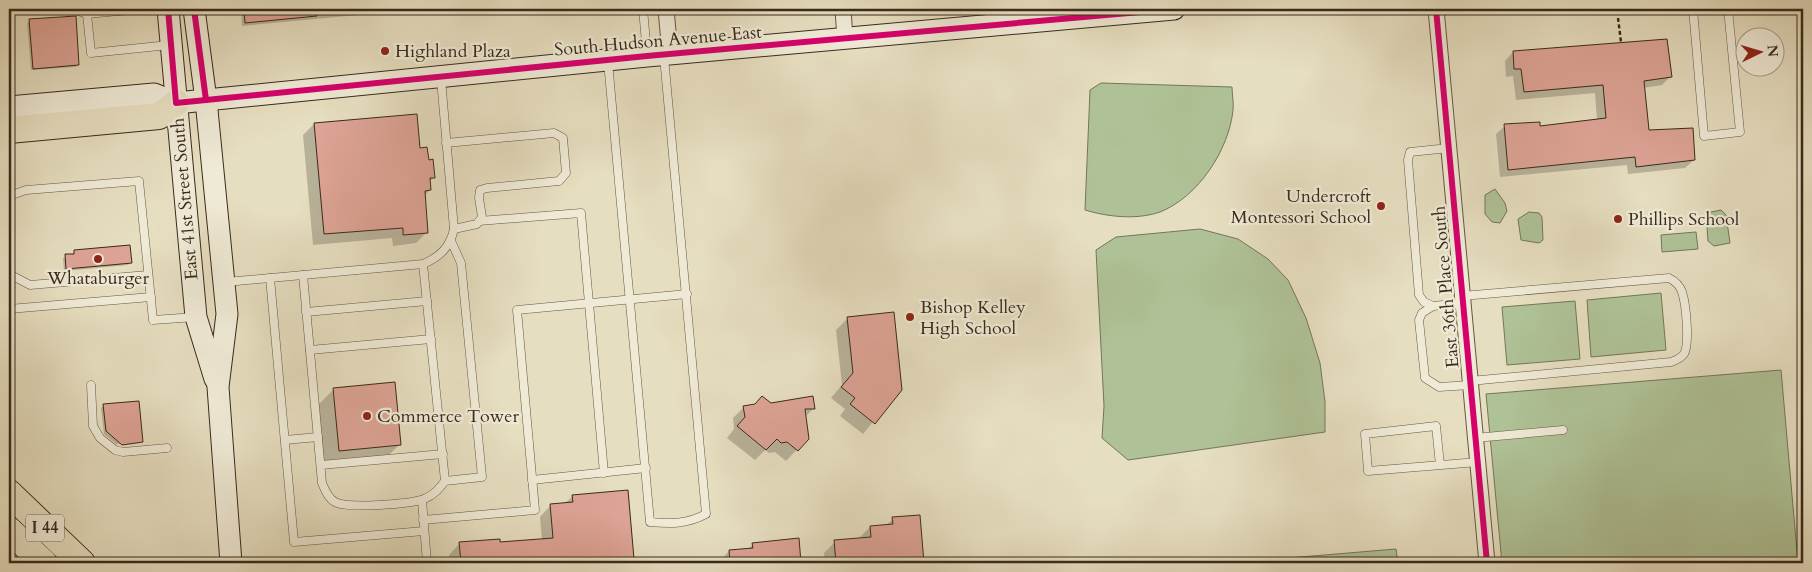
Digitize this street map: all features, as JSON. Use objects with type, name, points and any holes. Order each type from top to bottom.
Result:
[{"type":"highway","points":[[9,130],[159,116],[176,103]]},
{"type":"highway","name":"I 44","points":[[9,493],[82,563]]},
{"type":"highway","name":"I 44","points":[[9,530],[44,563]]},
{"type":"main road","name":"East 41st Street South","points":[[168,9],[196,317],[218,387]]},
{"type":"main road","name":"East 41st Street South","points":[[194,9],[206,100],[226,314],[218,387],[231,563]]},
{"type":"main road","name":"South Hudson Avenue East","points":[[176,103],[660,55],[1168,9]]},
{"type":"main road","points":[[9,108],[154,94],[176,103]]},
{"type":"street","points":[[660,55],[666,9]]},
{"type":"street","points":[[843,9],[845,39]]},
{"type":"street","name":"East 36th Place South","points":[[1436,9],[1487,563]]},
{"type":"lane","points":[[42,9],[57,9]]},
{"type":"lane","points":[[72,9],[87,14],[105,10],[140,9]]},
{"type":"lane","points":[[608,60],[650,522],[681,523],[692,521],[706,514],[687,294],[660,55],[643,9]]},
{"type":"lane","points":[[1693,9],[1704,136],[1740,132],[1728,9]]},
{"type":"lane","points":[[87,14],[91,53],[171,45]]},
{"type":"lane","points":[[223,282],[423,264],[444,251],[451,241],[454,229],[440,77]]},
{"type":"lane","points":[[446,143],[554,133],[563,138],[566,174],[559,181],[480,190],[479,198],[482,217],[477,224],[454,229]]},
{"type":"lane","points":[[1433,306],[1424,302],[1419,295],[1408,160],[1410,152],[1416,150],[1449,148]]},
{"type":"lane","points":[[9,196],[26,190],[139,181],[153,320],[196,317]]},
{"type":"lane","points":[[479,221],[581,213],[604,473]]},
{"type":"lane","points":[[303,275],[322,482],[327,494],[334,502],[353,507],[422,500],[434,494],[446,481],[482,478],[461,263],[451,241]]},
{"type":"lane","points":[[423,264],[446,481]]},
{"type":"lane","points":[[9,274],[30,285],[148,275]]},
{"type":"lane","points":[[270,278],[294,542],[424,531]]},
{"type":"lane","points":[[1669,278],[1674,280],[1682,292],[1687,338],[1684,354],[1678,360],[1671,362],[1439,387],[1425,378],[1419,320],[1422,313],[1433,306],[1463,300],[1669,278]]},
{"type":"lane","points":[[423,520],[534,510],[518,310],[687,294]]},
{"type":"lane","points":[[9,309],[150,297]]},
{"type":"lane","points":[[306,312],[427,301]]},
{"type":"lane","points":[[310,350],[431,339]]},
{"type":"lane","points":[[91,385],[93,426],[100,438],[107,444],[115,450],[123,452],[167,448]]},
{"type":"lane","points":[[1440,465],[1436,426],[1364,434],[1368,472],[1478,462]]},
{"type":"lane","points":[[1475,438],[1563,430]]},
{"type":"lane","points":[[285,440],[318,437]]},
{"type":"lane","points":[[321,466],[443,454]]},
{"type":"lane","points":[[532,480],[646,468]]},
{"type":"lane","points":[[422,500],[427,563]]},
{"type":"path","points":[[1618,18],[1620,42]]},
{"type":"green space","points":[[1101,83],[1232,87],[1233,107],[1230,125],[1218,156],[1199,184],[1174,205],[1160,212],[1132,217],[1113,216],[1085,210],[1090,90]]},
{"type":"green space","points":[[1495,189],[1505,203],[1507,211],[1500,223],[1492,222],[1485,214],[1485,195]]},
{"type":"green space","points":[[1721,210],[1726,215],[1730,243],[1714,246],[1708,241],[1706,213]]},
{"type":"green space","points":[[1529,212],[1539,213],[1542,217],[1543,240],[1539,243],[1521,240],[1518,219]]},
{"type":"green space","points":[[1200,229],[1238,239],[1268,259],[1288,280],[1306,318],[1320,363],[1325,402],[1325,432],[1128,460],[1102,438],[1104,406],[1096,250],[1116,237]]},
{"type":"green space","points":[[1696,232],[1698,249],[1662,252],[1661,235]]},
{"type":"green space","points":[[1661,293],[1666,350],[1591,357],[1587,300]]},
{"type":"green space","points":[[1575,301],[1580,359],[1507,365],[1502,307]]},
{"type":"green space","points":[[1781,370],[1798,563],[1502,563],[1486,394]]},
{"type":"green space","points":[[1396,549],[1398,563],[1229,563]]},
{"type":"building","points":[[244,9],[317,9],[317,16],[245,23]]},
{"type":"building","points":[[76,16],[79,65],[33,69],[29,19]]},
{"type":"building","points":[[1667,39],[1672,77],[1644,81],[1649,130],[1693,128],[1695,160],[1636,167],[1635,157],[1508,170],[1504,124],[1540,122],[1540,126],[1606,118],[1603,85],[1524,92],[1521,69],[1514,69],[1513,51]]},
{"type":"building","points":[[417,114],[420,148],[427,147],[429,160],[433,159],[435,178],[430,178],[431,190],[425,191],[428,233],[403,235],[403,228],[324,234],[314,123]]},
{"type":"building","name":"Whataburger","points":[[130,245],[132,263],[66,269],[65,254],[74,254],[74,250]]},
{"type":"building","points":[[894,312],[902,390],[875,424],[850,404],[855,398],[841,387],[853,373],[847,317]]},
{"type":"building","name":"Commerce Tower","points":[[395,382],[401,445],[339,451],[333,388]]},
{"type":"building","points":[[762,396],[771,403],[813,396],[815,409],[805,409],[809,439],[798,451],[787,442],[781,443],[777,439],[766,450],[737,426],[745,417],[743,406],[755,404]]},
{"type":"building","points":[[139,401],[143,442],[122,445],[106,431],[103,404]]},
{"type":"building","points":[[628,490],[634,559],[585,563],[461,563],[459,542],[500,539],[500,542],[553,538],[550,504],[573,502],[572,495]]},
{"type":"building","points":[[920,515],[924,563],[836,563],[834,540],[871,537],[870,526],[893,524],[892,517]]},
{"type":"building","points":[[799,538],[801,563],[730,563],[729,550],[753,548],[752,543]]},
{"type":"cycle path","points":[[168,9],[176,103],[647,56],[1174,9]]},
{"type":"cycle path","points":[[194,9],[206,100]]},
{"type":"cycle path","points":[[1436,9],[1487,563]]},
{"type":"place","name":"Highland Plaza","points":[[385,51]]},
{"type":"place","name":"Undercroft Montessori School","points":[[1381,206]]},
{"type":"place","name":"Phillips School","points":[[1618,219]]},
{"type":"place","name":"Whataburger","points":[[98,259]]},
{"type":"place","name":"Bishop Kelley High School","points":[[910,317]]},
{"type":"place","name":"Commerce Tower","points":[[367,416]]}]
